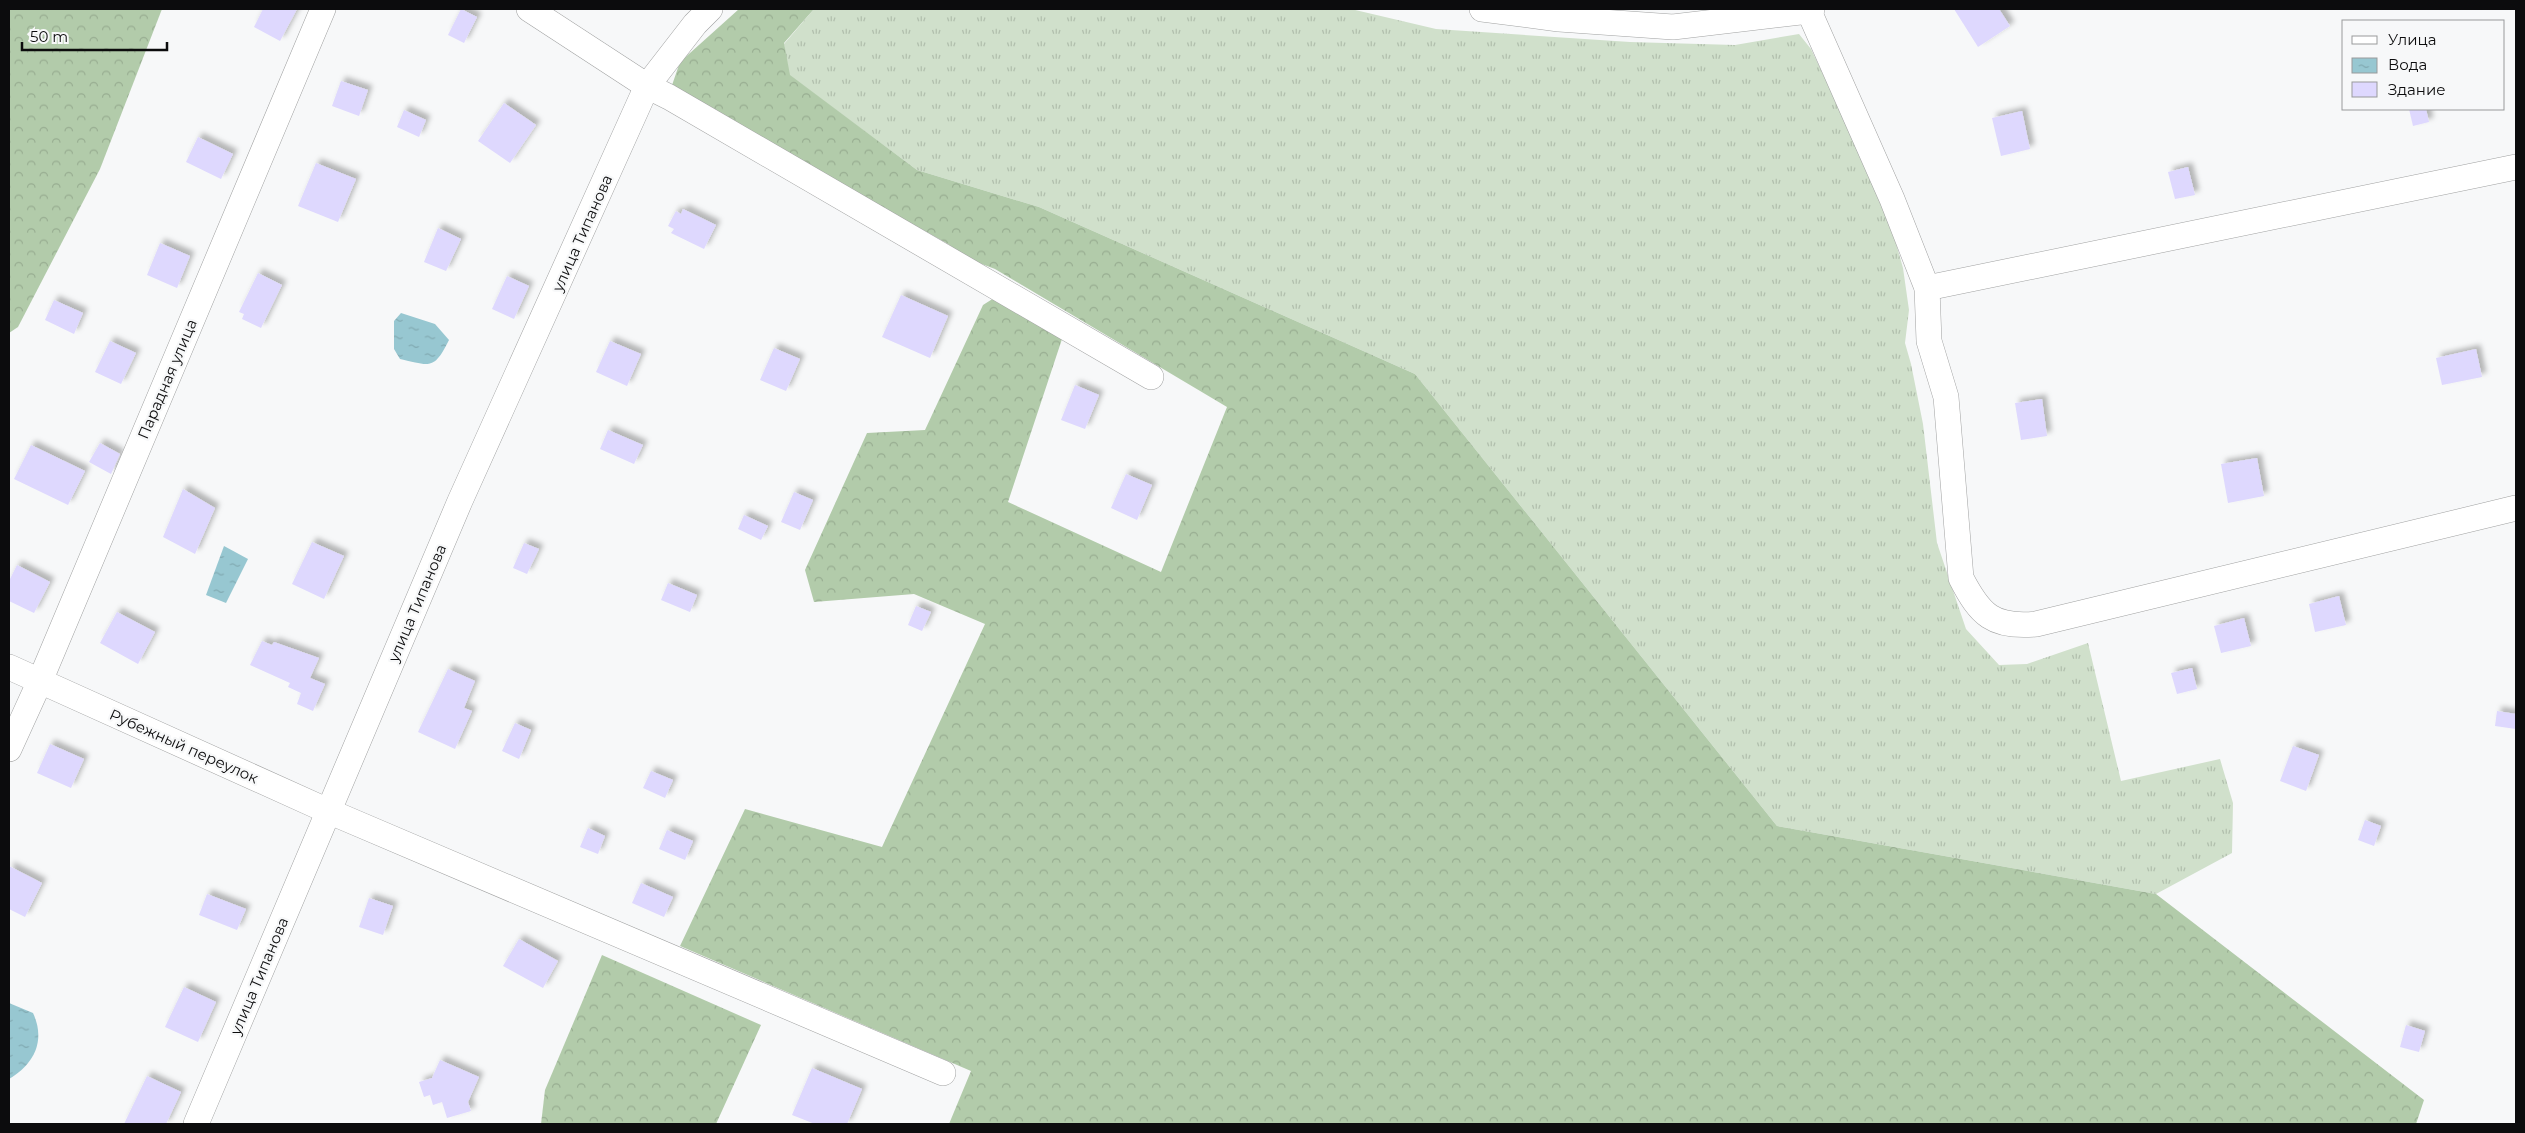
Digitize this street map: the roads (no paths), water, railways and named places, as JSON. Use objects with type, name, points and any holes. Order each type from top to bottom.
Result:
[{"type":"street","name":"Парадная улица","points":[[9,749],[40,681],[323,9]]},
{"type":"street","points":[[529,9],[647,86],[1151,377]]},
{"type":"street","name":"улица Типанова","points":[[196,1124],[460,501],[647,86],[695,24],[710,9]]},
{"type":"street","points":[[1482,9],[1559,18],[1673,27],[1810,10],[1892,199],[1927,288],[1930,341],[1946,397],[1961,578],[1973,602],[1997,622],[2017,626],[2036,624],[2516,508]]},
{"type":"street","points":[[1927,288],[2516,166]]},
{"type":"street","name":"Рубежный переулок","points":[[9,667],[328,811],[943,1073]]},
{"type":"water","points":[[401,313],[435,324],[449,340],[435,361],[425,364],[400,359],[394,349],[394,321]]},
{"type":"water","points":[[224,546],[248,559],[226,603],[206,595]]},
{"type":"water","points":[[9,1003],[33,1013],[37,1023],[38,1042],[31,1059],[18,1073],[9,1079]]}]
